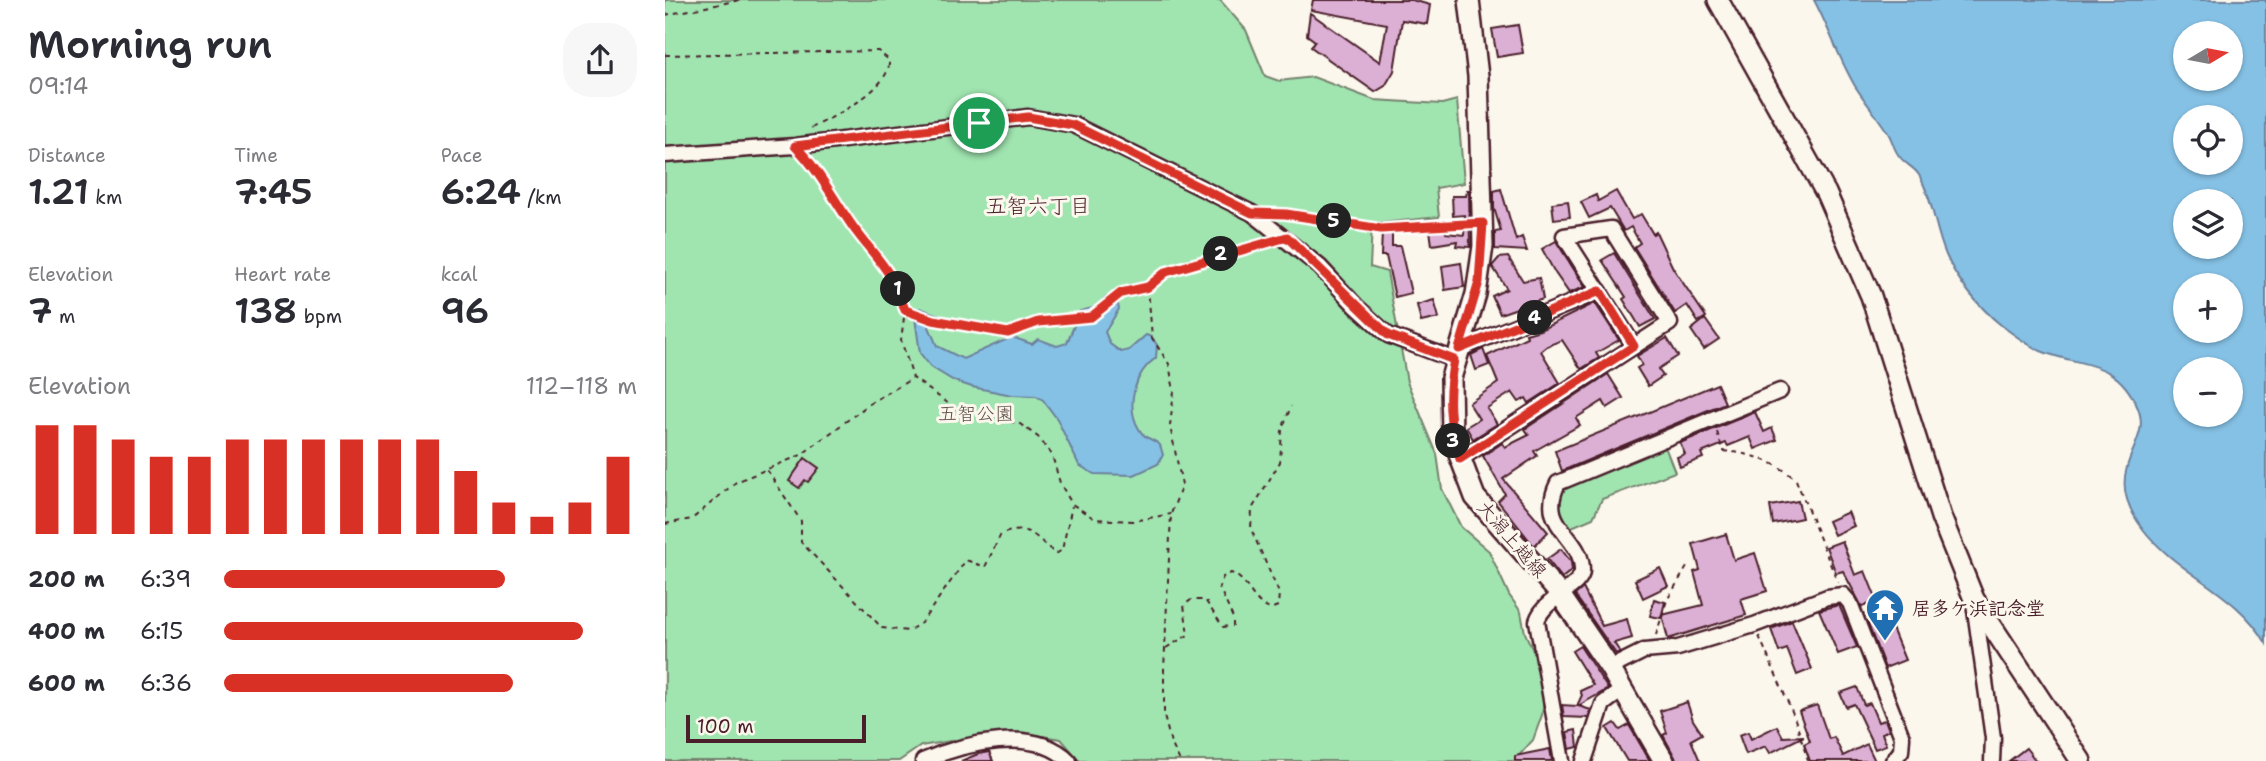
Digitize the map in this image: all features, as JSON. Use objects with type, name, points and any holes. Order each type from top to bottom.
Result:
[{"type":"street","name":"大潟上越線","points":[[1469,0],[1478,76],[1483,223],[1479,282],[1448,395],[1452,436],[1475,497],[1559,593],[1610,668],[1664,761]]},
{"type":"street","points":[[1718,0],[1826,193],[1871,296],[1941,517],[1974,599],[2081,761]]},
{"type":"street","points":[[665,155],[795,146],[1028,117],[1073,125],[1252,213],[1287,237],[1388,335],[1457,355],[1600,291]]},
{"type":"street","points":[[1460,459],[1670,323],[1611,229],[1564,236],[1634,346]]},
{"type":"street","points":[[1562,761],[1537,621],[1539,613],[1559,593],[1579,581],[1583,573],[1578,554],[1552,513],[1551,502],[1558,483],[1780,391]]},
{"type":"street","points":[[1610,668],[1651,650],[1678,648],[1755,625],[1827,597],[1843,595],[1849,600],[1902,737],[1901,751],[1893,761]]},
{"type":"street","points":[[1974,599],[1993,738],[1992,761]]},
{"type":"street","points":[[1584,761],[1603,704],[1622,690]]},
{"type":"street","points":[[923,761],[963,747],[1025,742],[1058,749],[1069,761]]},
{"type":"path","points":[[665,15],[740,0]]},
{"type":"path","points":[[665,55],[877,51],[889,60],[889,72],[874,89],[808,130]]},
{"type":"path","points":[[795,146],[815,166],[853,227],[895,280],[905,310],[901,340],[913,378],[956,409],[1020,424],[1038,438],[1052,455],[1060,483],[1072,504],[1095,519],[1133,521],[1171,514]]},
{"type":"path","points":[[1252,213],[1286,214],[1381,229],[1483,223]]},
{"type":"path","points":[[905,310],[933,320],[1008,333],[1038,322],[1091,317],[1121,293],[1148,287],[1166,272],[1287,237]]},
{"type":"path","points":[[1148,287],[1152,338],[1170,364],[1174,391],[1170,426],[1182,485],[1171,514],[1164,716],[1171,743],[1180,761]]},
{"type":"path","points":[[665,524],[692,519],[736,482],[800,455],[872,402],[913,378]]},
{"type":"path","points":[[1165,648],[1188,635],[1184,605],[1191,600],[1205,600],[1223,627],[1233,626],[1233,618],[1219,587],[1223,577],[1231,573],[1243,580],[1260,606],[1270,609],[1278,606],[1279,593],[1251,529],[1252,509],[1280,461],[1282,430],[1291,406]]},
{"type":"path","points":[[1713,418],[1723,451],[1760,458],[1786,470],[1796,480],[1843,595]]},
{"type":"path","points":[[767,470],[801,521],[801,542],[882,628],[908,631],[921,623],[966,560],[985,567],[1001,534],[1017,529],[1030,530],[1056,554],[1062,550],[1072,504]]},
{"type":"path","points":[[1651,650],[1667,600],[1687,567]]},
{"type":"path","points":[[1755,625],[1794,716],[1808,761]]},
{"type":"green space","name":"五智公園","points":[[665,0],[1220,0],[1246,30],[1265,76],[1279,81],[1313,77],[1374,100],[1442,104],[1457,100],[1464,183],[1436,188],[1439,217],[1372,224],[1370,267],[1387,272],[1407,382],[1437,454],[1442,489],[1461,527],[1489,551],[1509,595],[1521,612],[1525,633],[1536,657],[1544,702],[1533,740],[1514,761],[1080,761],[1061,739],[1022,733],[986,735],[921,746],[899,761],[665,761]]},
{"type":"green space","points":[[1664,444],[1675,472],[1602,499],[1593,518],[1567,529],[1560,499],[1569,482]]},
{"type":"water","points":[[1814,0],[2266,0],[2266,643],[2254,625],[2239,610],[2157,545],[2130,508],[2125,489],[2125,473],[2141,420],[2129,391],[2119,380],[2098,368],[2034,348],[2001,325],[1977,302],[1962,284],[1946,255],[1928,194],[1919,175],[1898,155],[1888,133],[1855,86]]},
{"type":"water","points":[[1115,293],[1119,309],[1105,332],[1110,344],[1121,352],[1129,350],[1146,335],[1152,337],[1157,345],[1156,358],[1143,372],[1134,390],[1133,410],[1141,433],[1160,445],[1163,455],[1158,464],[1134,475],[1094,474],[1079,465],[1057,419],[1043,400],[1036,396],[1012,395],[954,381],[931,367],[920,353],[914,311],[920,308],[938,315],[929,327],[937,346],[963,359],[1012,337],[1032,344],[1038,339],[1057,346],[1067,343],[1080,311],[1101,306],[1104,299]]},
{"type":"building","points":[[1313,0],[1412,0],[1430,5],[1427,24],[1402,20],[1394,71],[1385,86],[1375,92],[1311,47],[1315,41],[1307,35],[1310,13],[1380,62],[1387,24],[1311,10]]},
{"type":"building","points":[[1518,25],[1523,53],[1497,57],[1492,29]]},
{"type":"building","points":[[1501,189],[1516,240],[1522,237],[1527,251],[1495,249],[1495,232],[1501,231],[1494,208],[1494,191]]},
{"type":"building","points":[[1467,190],[1470,247],[1456,246],[1457,241],[1432,245],[1430,230],[1445,228],[1446,233],[1464,235],[1465,215],[1453,216],[1452,196],[1466,196]]},
{"type":"building","points":[[1616,191],[1632,219],[1641,214],[1653,234],[1656,232],[1673,268],[1706,317],[1698,322],[1687,305],[1675,313],[1634,247],[1640,243],[1631,227],[1624,231],[1610,208],[1589,218],[1581,202],[1596,195],[1598,201]]},
{"type":"building","points":[[1568,201],[1570,217],[1554,219],[1552,203]]},
{"type":"building","points":[[1382,232],[1392,232],[1392,246],[1400,246],[1411,293],[1395,297],[1386,256],[1381,256]]},
{"type":"building","points":[[1556,241],[1585,287],[1569,293],[1555,273],[1542,249]]},
{"type":"building","points":[[1614,253],[1655,319],[1640,327],[1623,299],[1626,297],[1602,260]]},
{"type":"building","points":[[1508,257],[1523,281],[1539,278],[1543,299],[1500,314],[1492,296],[1507,289],[1492,266],[1499,258]]},
{"type":"building","points":[[1461,263],[1464,287],[1445,290],[1442,266]]},
{"type":"building","points":[[1434,300],[1439,318],[1421,322],[1417,305]]},
{"type":"building","points":[[1595,303],[1619,340],[1596,353],[1599,358],[1581,369],[1562,340],[1547,346],[1541,351],[1560,383],[1529,403],[1526,398],[1519,402],[1512,392],[1487,408],[1497,424],[1473,439],[1466,427],[1479,419],[1469,403],[1498,383],[1487,356],[1527,337],[1526,334]]},
{"type":"building","points":[[1705,319],[1719,339],[1704,349],[1691,330]]},
{"type":"building","points":[[1667,338],[1678,356],[1658,369],[1663,376],[1648,386],[1637,368],[1642,365],[1637,356]]},
{"type":"building","points":[[1483,349],[1489,365],[1476,370],[1471,355]]},
{"type":"building","points":[[1608,374],[1623,398],[1607,408],[1603,401],[1576,418],[1580,425],[1534,451],[1537,456],[1503,479],[1548,532],[1534,546],[1498,501],[1505,494],[1483,456],[1502,443],[1505,447],[1529,435],[1525,429]]},
{"type":"building","points":[[1717,384],[1725,403],[1562,471],[1555,451]]},
{"type":"building","points":[[1755,412],[1764,432],[1772,428],[1777,440],[1755,449],[1750,437],[1728,446],[1726,443],[1701,453],[1703,458],[1680,467],[1677,457],[1685,454],[1680,443]]},
{"type":"building","points":[[805,458],[819,468],[808,482],[805,480],[799,488],[789,481]]},
{"type":"building","points":[[1798,501],[1802,518],[1773,524],[1770,506]]},
{"type":"building","points":[[1848,512],[1854,526],[1834,535],[1828,521]]},
{"type":"building","points":[[1726,534],[1734,560],[1755,553],[1767,591],[1741,599],[1746,615],[1668,639],[1662,615],[1703,605],[1694,572],[1700,570],[1693,544]]},
{"type":"building","points":[[1842,541],[1855,575],[1865,571],[1877,601],[1862,607],[1843,571],[1836,573],[1826,547]]},
{"type":"building","points":[[1561,549],[1571,562],[1572,570],[1562,578],[1547,559]]},
{"type":"building","points":[[1660,568],[1668,586],[1643,598],[1635,580]]},
{"type":"building","points":[[1583,588],[1602,626],[1627,619],[1632,638],[1614,643],[1620,652],[1616,654],[1575,595]]},
{"type":"building","points":[[1654,599],[1665,602],[1661,618],[1650,616]]},
{"type":"building","points":[[1839,605],[1857,647],[1838,654],[1819,610]]},
{"type":"building","name":"居多ケ浜記念堂","points":[[1887,616],[1905,660],[1885,668],[1868,624]]},
{"type":"building","points":[[1792,621],[1812,669],[1797,675],[1787,649],[1779,652],[1771,629]]},
{"type":"building","points":[[1580,646],[1608,689],[1578,706],[1591,710],[1588,718],[1564,717],[1562,705],[1577,706],[1582,695],[1580,691],[1593,685],[1572,651]]},
{"type":"building","points":[[1857,687],[1864,705],[1870,703],[1878,722],[1885,720],[1889,730],[1882,733],[1886,745],[1875,749],[1854,704],[1846,707],[1840,693]]},
{"type":"building","points":[[1687,702],[1693,720],[1702,734],[1691,740],[1700,761],[1677,761],[1663,735],[1667,733],[1660,711]]},
{"type":"building","points":[[1817,705],[1829,739],[1834,737],[1843,756],[1867,744],[1875,761],[1810,761],[1804,744],[1810,741],[1799,711]]},
{"type":"building","points":[[1615,723],[1620,730],[1629,725],[1650,761],[1627,761],[1607,728]]},
{"type":"building","points":[[1777,726],[1783,737],[1804,736],[1770,753],[1766,746],[1746,754],[1739,735],[1748,732],[1751,739]]},
{"type":"building","points":[[1576,730],[1578,747],[1570,749],[1567,732]]},
{"type":"building","points":[[2026,748],[2036,761],[2009,761]]},
{"type":"building","points":[[1550,749],[1552,761],[1515,761],[1515,756]]},
{"type":"building","points":[[989,752],[993,761],[961,761],[978,754]]},
{"type":"place","name":"居多ケ浜記念堂","points":[[1885,642]]},
{"type":"district","name":"五智六丁目","points":[[1038,206]]},
{"type":"route","points":[[1028,117],[1073,125],[1252,213],[1286,214],[1381,229],[1483,223],[1479,282],[1459,349],[1600,291],[1634,346],[1460,459],[1452,436],[1449,415],[1448,395],[1454,360],[1388,335],[1287,237],[1166,272],[1148,287],[1121,293],[1105,303],[1091,317],[1038,322],[1008,333],[933,320],[905,310],[895,280],[883,262],[853,227],[815,166],[795,146],[979,123],[1028,117]]}]
